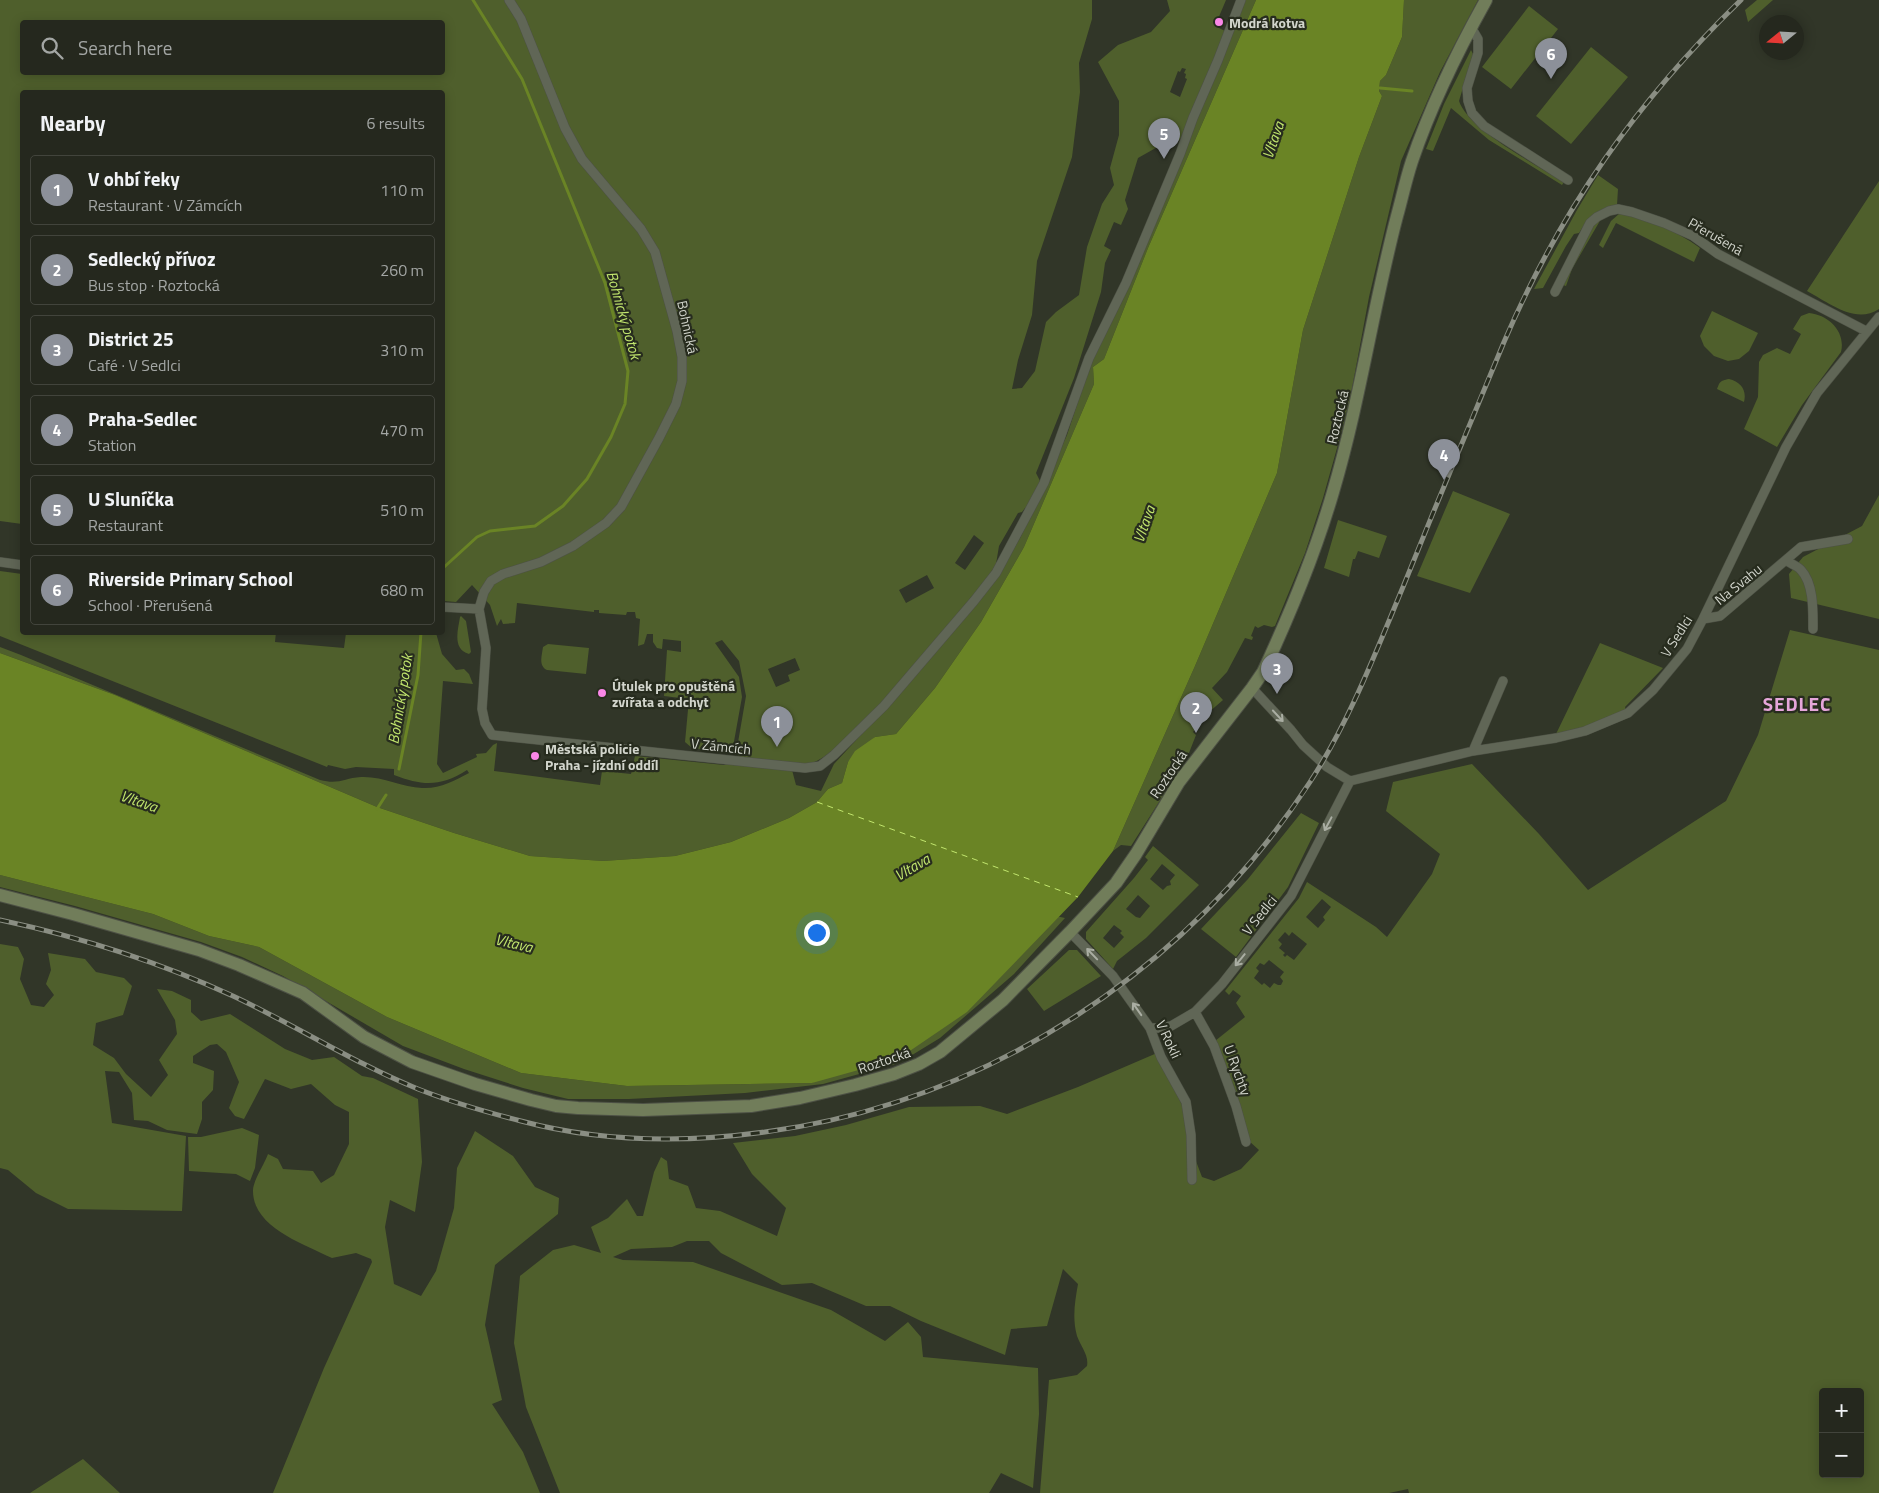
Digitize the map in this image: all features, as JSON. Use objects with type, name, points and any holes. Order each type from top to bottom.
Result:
[{"type":"main road","name":"Roztocká","points":[[0,895],[199,950],[239,965],[303,992],[338,1020],[372,1042],[412,1062],[476,1084],[556,1106],[608,1110],[644,1110],[761,1105],[855,1085],[894,1074],[919,1064],[940,1052],[1003,1000],[1116,883],[1179,782],[1263,672],[1310,561],[1333,492],[1354,412],[1380,282],[1411,163],[1429,113],[1486,0]]},
{"type":"street","name":"Bohnická","points":[[479,609],[484,592],[491,581],[503,574],[541,562],[573,546],[606,523],[621,507],[676,404],[682,381],[682,357],[677,331],[655,252],[640,229],[582,159],[565,128],[520,20],[509,0]]},
{"type":"street","name":"V Zámcích","points":[[479,609],[486,648],[482,710],[485,723],[492,735],[805,768],[820,766],[834,756],[884,706],[996,573],[1044,483],[1089,358],[1126,283],[1241,0]]},
{"type":"street","points":[[1471,27],[1478,39],[1478,53],[1468,88],[1468,101],[1472,113],[1484,126],[1520,151],[1568,180]]},
{"type":"street","name":"Přerušená","points":[[1554,292],[1590,223],[1609,211],[1624,210],[1693,236],[1726,259],[1866,331]]},
{"type":"street","name":"V Sedlci","points":[[1150,1028],[1171,1026],[1196,1012],[1222,984],[1291,896],[1350,781],[1473,751],[1556,738],[1585,731],[1628,713],[1665,678],[1686,649],[1703,619],[1786,447],[1803,416],[1817,393],[1879,317]]},
{"type":"street","name":"Na Svahu","points":[[1703,619],[1720,616],[1787,561],[1801,547],[1848,539]]},
{"type":"street","points":[[1787,561],[1801,570],[1807,580],[1813,608],[1813,629]]},
{"type":"street","points":[[0,562],[20,565]]},
{"type":"street","points":[[445,607],[479,609]]},
{"type":"street","points":[[1473,751],[1503,681]]},
{"type":"street","points":[[1252,688],[1291,730],[1302,745],[1327,767],[1350,781]]},
{"type":"street","name":"V Rokli","points":[[1070,932],[1113,976],[1150,1028],[1161,1057],[1186,1102],[1191,1135],[1192,1180]]},
{"type":"street","name":"U Rychty","points":[[1196,1012],[1214,1046],[1236,1106],[1246,1142]]},
{"type":"shaded area","points":[[0,0],[1092,0],[1092,19],[1079,63],[1080,92],[1072,157],[1037,261],[1032,315],[1018,360],[1012,389],[1022,388],[1035,371],[1046,322],[1079,295],[1087,247],[1102,204],[1114,185],[1110,168],[1119,135],[1119,101],[1098,62],[1118,45],[1151,32],[1170,11],[1167,0],[1226,0],[1215,26],[1227,32],[1182,138],[1168,148],[1161,145],[1138,158],[1125,200],[1128,209],[1121,225],[1114,222],[1104,246],[1111,250],[1105,263],[1101,292],[1074,378],[1036,473],[1040,481],[1028,508],[1018,513],[999,546],[996,564],[987,579],[893,691],[851,736],[821,758],[807,765],[741,757],[736,754],[746,696],[739,661],[722,640],[715,643],[739,677],[742,697],[733,747],[729,753],[692,748],[685,742],[689,699],[664,696],[667,650],[681,652],[681,641],[663,639],[662,649],[657,648],[653,642],[653,634],[647,634],[644,644],[638,646],[640,619],[636,618],[635,612],[627,612],[626,615],[599,613],[599,610],[594,610],[594,612],[517,603],[515,623],[503,624],[501,619],[497,626],[490,605],[472,585],[456,602],[445,601],[445,90],[20,90],[20,524],[0,521]],"holes":[[[1182,68],[1186,69],[1184,73],[1187,79],[1180,97],[1170,92],[1178,71],[1180,72]],[[974,535],[984,543],[965,570],[955,563]],[[927,575],[934,588],[906,603],[899,590]],[[795,658],[800,670],[788,675],[790,681],[776,687],[768,669]]]},
{"type":"shaded area","points":[[1244,0],[1256,0],[1148,248],[1104,359],[1093,367],[1094,384],[1024,547],[981,622],[935,688],[896,734],[875,737],[848,762],[842,783],[828,789],[817,802],[789,818],[731,842],[675,856],[603,861],[530,856],[377,807],[115,695],[0,653],[0,647],[320,780],[337,782],[369,777],[414,787],[429,788],[447,784],[469,773],[467,770],[440,782],[423,783],[394,775],[394,769],[356,767],[345,769],[328,765],[327,767],[0,636],[0,571],[20,574],[20,635],[276,635],[275,642],[344,648],[346,635],[437,635],[442,654],[456,670],[464,669],[469,674],[473,684],[443,681],[437,764],[443,773],[477,757],[476,754],[486,753],[497,743],[494,771],[600,785],[602,771],[631,774],[635,756],[792,770],[796,785],[821,791],[834,764],[883,711],[1002,570],[1021,536],[1067,435],[1091,362],[1235,28]]},
{"type":"shaded area","points":[[1404,0],[1478,0],[1440,72],[1401,161],[1369,297],[1350,399],[1323,498],[1305,553],[1275,626],[1264,625],[1258,628],[1255,626],[1251,636],[1253,637],[1252,640],[1245,638],[1227,672],[1212,688],[1223,700],[1208,713],[1193,732],[1196,735],[1187,758],[1131,846],[1121,845],[1113,851],[1195,666],[1277,473],[1303,330],[1359,157],[1382,96],[1379,91],[1380,81],[1386,75],[1402,37]]},
{"type":"shaded area","points":[[1757,0],[1773,0],[1748,22],[1745,10]]},
{"type":"shaded area","points":[[1529,6],[1558,29],[1511,89],[1482,67]]},
{"type":"shaded area","points":[[1591,47],[1628,77],[1571,144],[1536,116]]},
{"type":"shaded area","points":[[1471,50],[1473,54],[1459,101],[1465,112],[1489,135],[1564,182],[1562,185],[1489,140],[1451,108],[1433,151],[1426,149],[1444,104]]},
{"type":"shaded area","points":[[1598,175],[1618,189],[1617,205],[1595,214],[1579,233],[1574,234],[1543,288],[1534,289],[1577,210]]},
{"type":"shaded area","points":[[1879,181],[1879,309],[1870,313],[1851,313],[1833,306],[1807,291]]},
{"type":"shaded area","points":[[1620,213],[1662,226],[1682,236],[1700,248],[1694,262],[1616,223],[1603,248],[1599,245],[1611,221]]},
{"type":"shaded area","points":[[1601,219],[1572,269],[1566,286],[1563,285],[1593,226]]},
{"type":"shaded area","points":[[1712,311],[1758,333],[1749,351],[1739,359],[1728,361],[1714,356],[1704,346],[1700,336]]},
{"type":"shaded area","points":[[1809,313],[1823,317],[1834,326],[1841,338],[1841,352],[1802,405],[1777,447],[1744,429],[1758,397],[1759,362],[1763,355],[1777,348],[1790,354],[1801,334],[1793,329],[1801,316]]},
{"type":"shaded area","points":[[1729,379],[1740,384],[1744,390],[1744,402],[1717,389],[1720,382]]},
{"type":"shaded area","points":[[1453,491],[1510,514],[1470,593],[1417,576]]},
{"type":"shaded area","points":[[1879,495],[1879,619],[1791,598],[1789,574],[1803,557],[1862,526]]},
{"type":"shaded area","points":[[1338,520],[1387,536],[1379,558],[1358,551],[1355,559],[1353,559],[1349,577],[1324,568]]},
{"type":"shaded area","points":[[461,616],[466,621],[471,652],[469,654],[464,652],[458,644],[457,633]]},
{"type":"shaded area","points":[[1790,630],[1879,650],[1879,1493],[1409,1493],[1408,1489],[1389,1493],[1040,1493],[1049,1380],[1077,1375],[1087,1366],[1087,1358],[1077,1336],[1074,1316],[1078,1284],[1063,1269],[1047,1326],[1011,1329],[1005,1355],[921,1321],[890,1306],[866,1306],[812,1283],[782,1285],[721,1253],[709,1241],[687,1241],[672,1247],[631,1249],[613,1257],[623,1260],[693,1262],[831,1310],[885,1341],[908,1322],[921,1337],[923,1357],[1038,1368],[1039,1414],[1033,1488],[1001,1473],[989,1493],[560,1493],[526,1407],[514,1343],[520,1276],[553,1250],[574,1245],[601,1253],[591,1227],[608,1218],[627,1199],[637,1216],[643,1216],[654,1172],[661,1157],[667,1161],[669,1179],[688,1186],[696,1208],[720,1211],[777,1236],[786,1208],[752,1174],[733,1143],[795,1136],[846,1125],[909,1107],[980,1106],[1007,1114],[1078,1087],[1157,1053],[1186,1113],[1188,1140],[1202,1177],[1214,1181],[1241,1169],[1259,1150],[1249,1141],[1215,1041],[1245,1017],[1236,1003],[1241,996],[1233,990],[1229,995],[1225,991],[1299,898],[1307,882],[1376,927],[1387,937],[1432,874],[1440,854],[1386,811],[1393,782],[1472,764],[1539,834],[1588,890],[1726,801],[1758,735]],"holes":[[[1322,899],[1331,907],[1323,917],[1325,920],[1318,928],[1306,917]],[[1285,932],[1289,936],[1292,932],[1307,944],[1294,960],[1287,955],[1285,957],[1283,955],[1285,953],[1279,948],[1282,944],[1278,940]],[[1269,960],[1284,972],[1280,977],[1283,981],[1281,985],[1274,983],[1270,988],[1264,983],[1262,985],[1254,978],[1259,971],[1256,968],[1260,963],[1264,965]]]},
{"type":"shaded area","points":[[1600,643],[1663,668],[1625,707],[1626,710],[1582,728],[1556,734]]},
{"type":"shaded area","points":[[548,644],[589,648],[586,674],[547,670],[544,668],[541,660],[543,647]]},
{"type":"shaded area","points":[[1301,813],[1319,823],[1288,887],[1236,957],[1201,929],[1248,879]]},
{"type":"shaded area","points":[[1153,846],[1199,885],[1146,938],[1117,961],[1113,969],[1086,939],[1086,932],[1134,878],[1148,860],[1145,857]],"holes":[[[1162,864],[1175,875],[1170,881],[1171,885],[1163,890],[1150,879]],[[1138,895],[1150,906],[1140,918],[1126,909]],[[1114,925],[1122,931],[1120,933],[1124,937],[1114,948],[1103,938]]]},
{"type":"shaded area","points":[[0,875],[153,914],[209,936],[259,947],[387,1017],[521,1073],[627,1086],[812,1083],[1056,916],[1065,918],[1014,974],[940,1038],[899,1063],[823,1084],[745,1093],[629,1099],[568,1099],[523,1088],[464,1069],[403,1046],[283,976],[242,957],[201,942],[0,887]]},
{"type":"shaded area","points":[[0,944],[18,947],[24,959],[20,979],[31,1005],[44,1007],[54,995],[46,984],[51,970],[48,953],[85,959],[96,972],[124,978],[132,986],[123,1015],[96,1023],[93,1045],[114,1058],[126,1074],[151,1097],[168,1075],[159,1060],[177,1034],[175,1020],[157,989],[172,991],[191,1000],[191,1012],[201,1021],[230,1014],[285,1049],[312,1060],[334,1057],[362,1076],[373,1078],[418,1099],[422,1162],[415,1212],[390,1200],[385,1227],[394,1284],[421,1296],[436,1271],[454,1208],[457,1168],[475,1131],[513,1156],[535,1187],[559,1198],[558,1214],[495,1265],[485,1325],[502,1400],[492,1404],[523,1452],[540,1493],[273,1493],[324,1368],[372,1262],[371,1259],[356,1253],[332,1258],[282,1233],[261,1214],[255,1203],[253,1190],[268,1154],[278,1159],[283,1169],[313,1171],[321,1183],[334,1175],[349,1144],[349,1112],[335,1105],[311,1084],[291,1089],[265,1079],[244,1119],[235,1116],[229,1108],[239,1082],[226,1052],[217,1044],[210,1045],[193,1056],[193,1063],[214,1071],[213,1090],[202,1102],[202,1119],[197,1134],[167,1130],[148,1121],[134,1120],[132,1093],[119,1072],[105,1071],[112,1123],[186,1136],[182,1211],[68,1209],[36,1193],[8,1170],[0,1168]]},
{"type":"shaded area","points":[[1069,950],[1077,950],[1101,976],[1044,1011],[1027,989]]},
{"type":"shaded area","points":[[242,1128],[259,1135],[255,1168],[250,1181],[236,1174],[189,1171],[188,1137],[201,1137]]},
{"type":"shaded area","points":[[83,1459],[120,1493],[30,1493]]},
{"type":"water","name":"Vltava","points":[[1256,0],[1404,0],[1402,37],[1386,75],[1380,81],[1379,91],[1382,96],[1359,157],[1303,330],[1277,473],[1195,666],[1113,851],[1078,897],[967,1012],[898,1059],[812,1083],[627,1086],[521,1073],[387,1017],[259,947],[209,936],[153,914],[0,875],[0,653],[115,695],[377,807],[530,856],[603,861],[675,856],[731,842],[789,818],[817,802],[828,789],[842,783],[848,762],[855,751],[875,737],[896,734],[935,688],[981,622],[1024,547],[1094,384],[1093,367],[1104,359],[1148,248]]},
{"type":"waterway","name":"Bohnický potok","points":[[445,566],[477,537],[490,531],[535,526],[563,506],[587,479],[611,437],[625,404],[628,371],[605,283],[522,79],[473,0]]},
{"type":"waterway","points":[[1380,88],[1412,91]]},
{"type":"waterway","name":"Bohnický potok","points":[[399,769],[418,675],[421,635]]},
{"type":"waterway","name":"Bohnický potok","points":[[377,809],[386,795]]},
{"type":"ferry route","points":[[817,802],[1078,897]]},
{"type":"railway","points":[[0,920],[60,934],[148,961],[177,972],[233,996],[371,1068],[430,1094],[508,1118],[581,1133],[612,1137],[673,1139],[734,1136],[765,1132],[847,1116],[927,1091],[1003,1058],[1075,1017],[1142,968],[1204,912],[1260,850],[1310,782],[1337,736],[1361,687],[1504,342],[1526,293],[1550,247],[1605,159],[1635,118],[1703,38],[1741,0]]},
{"type":"place","name":"Modrá kotva","points":[[1219,22]]},
{"type":"place","name":"Riverside Primary School","points":[[1551,79]]},
{"type":"place","name":"U Sluníčka","points":[[1164,159]]},
{"type":"place","name":"Praha-Sedlec","points":[[1444,480]]},
{"type":"place","name":"Útulek pro opuštěná zvířata a odchyt","points":[[602,693]]},
{"type":"place","name":"District 25","points":[[1277,694]]},
{"type":"place","name":"Sedlecký přívoz","points":[[1196,733]]},
{"type":"place","name":"V ohbí řeky","points":[[777,747]]},
{"type":"place","name":"Městská policie Praha - jízdní oddíl","points":[[535,756]]},
{"type":"district","name":"SEDLEC","points":[[1797,703]]}]
